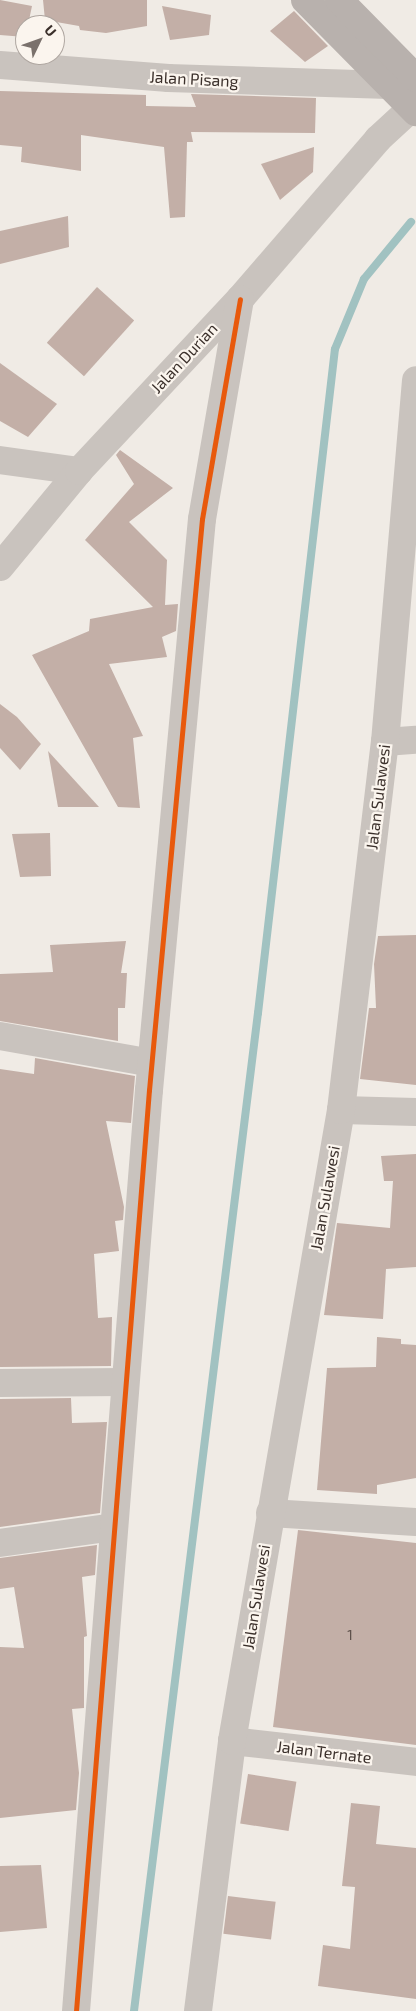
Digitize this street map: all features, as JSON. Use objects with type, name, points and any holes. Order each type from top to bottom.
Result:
[{"type":"main road","points":[[305,0],[414,108]]},
{"type":"main road","points":[[339,0],[416,78]]},
{"type":"street","name":"Jalan Pisang","points":[[0,65],[168,78],[389,85]]},
{"type":"street","name":"Jalan Durian","points":[[0,566],[79,471],[240,299],[378,139],[414,108]]},
{"type":"street","points":[[76,2011],[124,1382],[202,519],[240,299]]},
{"type":"street","name":"Jalan Sulawesi","points":[[198,2011],[232,1741],[341,1110],[385,742],[416,380]]},
{"type":"street","points":[[0,460],[79,471]]},
{"type":"street","points":[[385,742],[416,740]]},
{"type":"street","points":[[0,1036],[152,1062]]},
{"type":"street","points":[[341,1110],[416,1112]]},
{"type":"street","points":[[0,1384],[124,1382]]},
{"type":"street","points":[[270,1513],[416,1522]]},
{"type":"street","points":[[0,1543],[114,1527]]},
{"type":"street","name":"Jalan Ternate","points":[[232,1741],[416,1762]]},
{"type":"building","points":[[0,0],[32,6],[30,15],[15,15],[15,36],[0,35]]},
{"type":"building","points":[[43,0],[147,0],[147,26],[106,33],[80,30],[79,26],[65,24],[65,15],[44,15]]},
{"type":"building","points":[[162,6],[211,15],[209,35],[170,40]]},
{"type":"building","points":[[294,11],[328,46],[305,62],[270,31]]},
{"type":"building","points":[[0,91],[146,95],[146,106],[196,107],[191,94],[316,98],[315,133],[191,132],[193,142],[187,142],[185,217],[170,218],[164,147],[81,135],[81,171],[21,162],[22,147],[0,145]]},
{"type":"building","points":[[314,147],[313,172],[280,200],[261,164]]},
{"type":"building","points":[[68,216],[69,247],[0,264],[0,231]]},
{"type":"building","points":[[97,287],[134,320],[84,376],[47,343]]},
{"type":"building","points":[[0,363],[57,404],[28,437],[0,421]]},
{"type":"building","points":[[120,450],[173,488],[129,522],[167,560],[165,605],[178,604],[176,631],[162,637],[167,657],[109,664],[143,736],[133,738],[140,808],[118,807],[32,655],[89,631],[90,619],[153,607],[85,540],[134,484],[116,455]]},
{"type":"building","points":[[0,704],[17,717],[41,744],[20,770],[0,748]]},
{"type":"building","points":[[48,751],[99,807],[58,807]]},
{"type":"building","points":[[50,833],[51,876],[20,877],[12,834]]},
{"type":"building","points":[[416,935],[416,1085],[360,1079],[369,1008],[376,1008],[374,964],[378,936]]},
{"type":"building","points":[[126,941],[121,973],[127,973],[125,1008],[118,1008],[118,1041],[0,1021],[0,974],[53,972],[50,945]]},
{"type":"building","points":[[35,1058],[135,1076],[131,1123],[106,1121],[124,1207],[123,1220],[115,1221],[119,1251],[94,1254],[98,1318],[112,1317],[111,1366],[0,1367],[0,1069],[34,1074]]},
{"type":"building","points":[[416,1154],[416,1267],[386,1269],[383,1319],[324,1315],[337,1223],[390,1228],[393,1181],[384,1181],[381,1156]]},
{"type":"building","points":[[377,1337],[401,1339],[401,1344],[416,1345],[416,1478],[377,1485],[377,1494],[317,1490],[327,1368],[376,1367]]},
{"type":"building","points":[[71,1398],[72,1423],[107,1422],[100,1513],[0,1527],[0,1399]]},
{"type":"building","points":[[298,1530],[416,1543],[416,1745],[273,1727]]},
{"type":"building","points":[[97,1545],[95,1575],[82,1577],[87,1636],[84,1637],[84,1708],[72,1709],[79,1773],[76,1810],[0,1818],[0,1647],[24,1648],[14,1587],[0,1589],[0,1558]]},
{"type":"building","points":[[248,1774],[296,1782],[289,1831],[240,1823]]},
{"type":"building","points":[[351,1803],[380,1806],[376,1844],[416,1848],[416,1999],[318,1986],[323,1945],[350,1949],[355,1887],[342,1886]]},
{"type":"building","points":[[41,1865],[47,1928],[0,1932],[0,1866]]},
{"type":"building","points":[[228,1896],[276,1902],[271,1940],[223,1934]]},
{"type":"waterway","points":[[134,2011],[258,1013],[335,349],[364,279],[411,222]]},
{"type":"cycle path","points":[[76,2011],[149,1090],[202,519],[240,299]]}]
